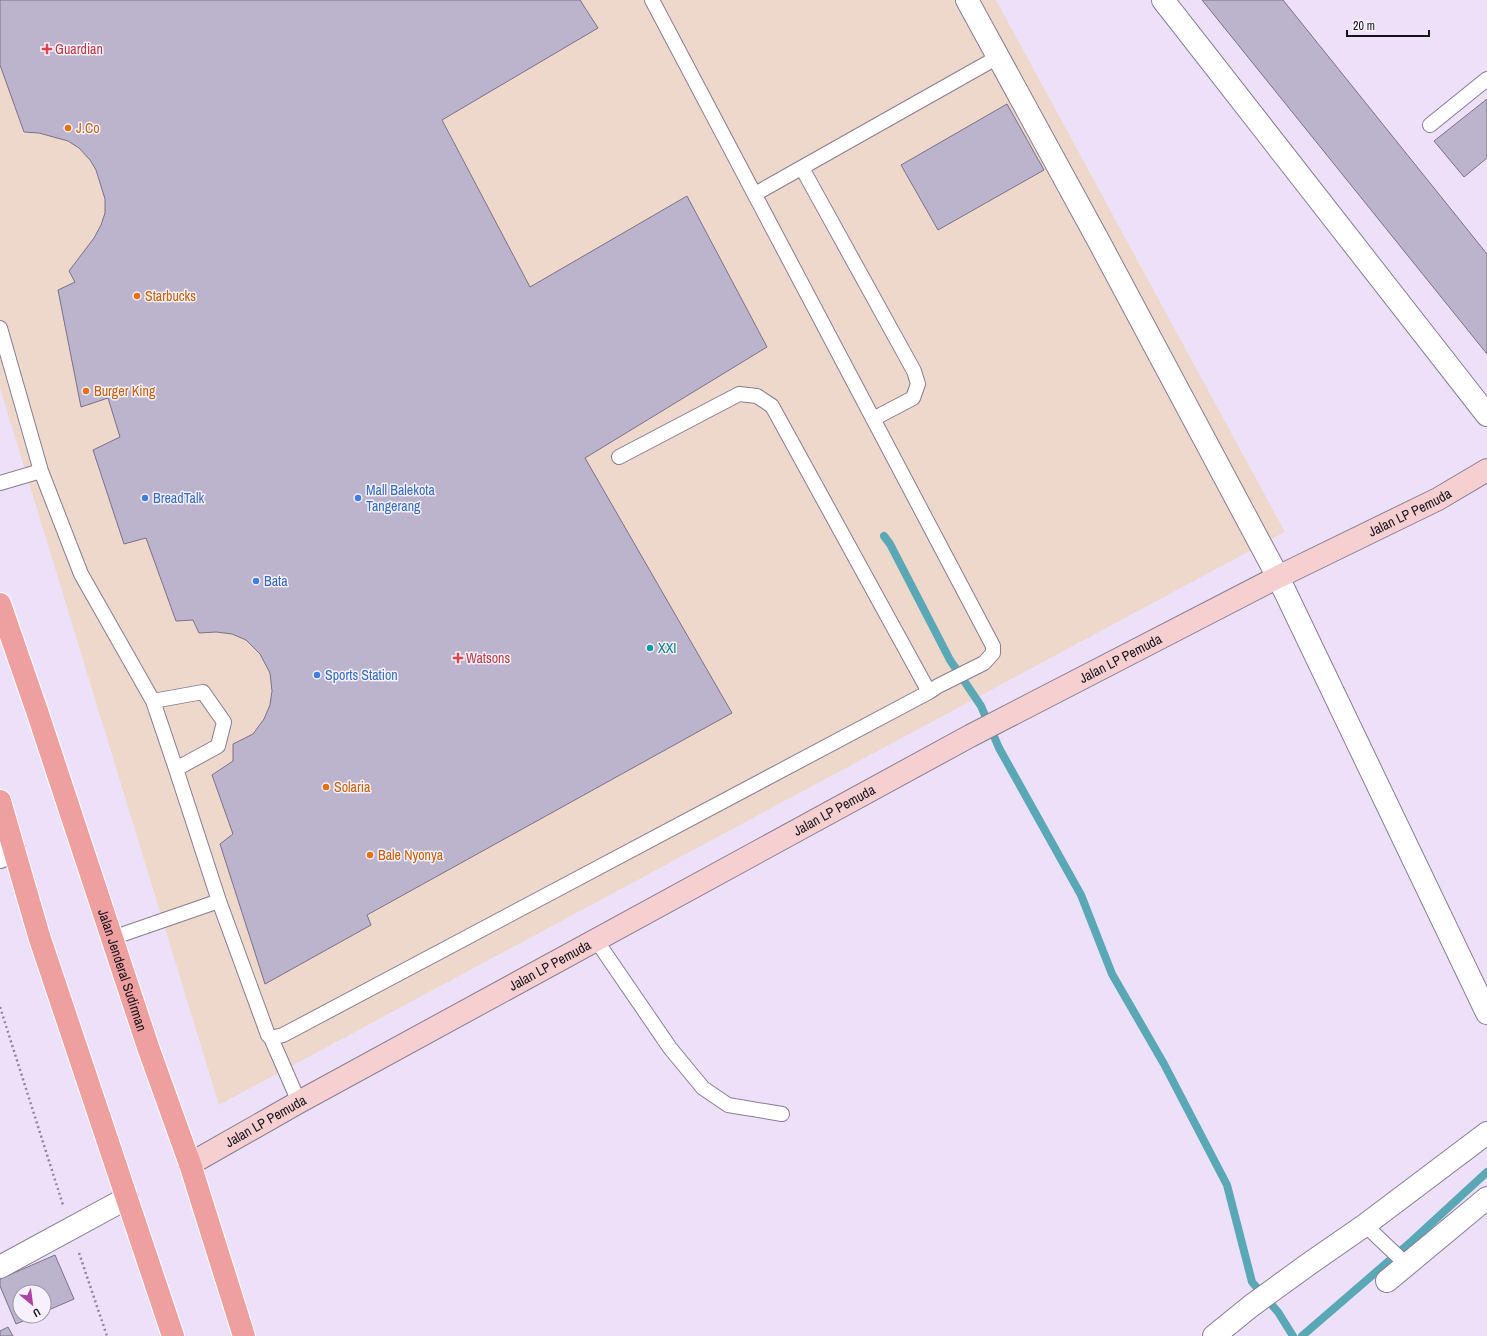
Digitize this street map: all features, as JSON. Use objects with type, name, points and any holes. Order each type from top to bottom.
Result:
[{"type":"main road","name":"Jalan Jenderal Sudirman","points":[[0,604],[112,938],[190,1164],[244,1336]]},
{"type":"main road","points":[[0,801],[7,853],[39,936],[173,1336]]},
{"type":"street","points":[[967,0],[1097,238],[1278,577],[1487,1013]]},
{"type":"street","points":[[1163,0],[1487,415]]},
{"type":"street","name":"Jalan LP Pemuda","points":[[190,1164],[299,1102],[970,736],[1278,577],[1438,499],[1487,470]]},
{"type":"street","points":[[1214,1336],[1251,1306],[1365,1225],[1487,1133]]},
{"type":"street","points":[[0,1266],[127,1198]]},
{"type":"street","points":[[1387,1280],[1487,1198]]},
{"type":"lane","points":[[271,1038],[283,1035],[984,663],[993,653],[993,646],[756,194],[652,0]]},
{"type":"lane","points":[[756,194],[998,57]]},
{"type":"lane","points":[[1430,125],[1487,79]]},
{"type":"lane","points":[[802,168],[914,371],[918,384],[913,398],[874,419]]},
{"type":"lane","points":[[0,328],[41,471],[81,574],[153,701],[219,901],[268,1035],[271,1038],[299,1102]]},
{"type":"lane","points":[[619,458],[739,394],[757,396],[772,406],[934,689]]},
{"type":"lane","points":[[0,484],[41,471]]},
{"type":"lane","points":[[153,701],[203,692],[224,722],[218,746],[176,769]]},
{"type":"lane","points":[[112,938],[219,901]]},
{"type":"lane","points":[[596,940],[670,1048],[703,1088],[728,1105],[782,1114]]},
{"type":"lane","points":[[1365,1225],[1406,1264]]},
{"type":"path","points":[[0,1007],[70,1228],[107,1336]]},
{"type":"shaded area","points":[[0,0],[996,0],[1285,532],[219,1105],[0,388]]},
{"type":"building","name":"Mall Balekota Tangerang","points":[[0,0],[580,0],[598,28],[442,120],[530,287],[687,196],[767,347],[585,458],[732,713],[367,915],[371,925],[265,984],[220,844],[233,834],[212,775],[233,761],[233,744],[253,734],[264,719],[270,705],[272,691],[270,673],[260,654],[246,640],[232,634],[216,632],[199,633],[193,620],[176,621],[146,538],[124,544],[93,450],[120,437],[108,398],[81,407],[58,290],[75,282],[69,271],[94,238],[101,225],[105,213],[105,199],[96,170],[90,160],[79,148],[68,141],[39,133],[24,132],[0,65]]},
{"type":"building","points":[[1202,0],[1283,0],[1487,254],[1487,354]]},
{"type":"building","points":[[1487,99],[1487,158],[1464,177],[1434,141]]},
{"type":"building","points":[[1007,104],[1044,170],[938,230],[901,165]]},
{"type":"building","points":[[55,1255],[74,1299],[52,1309],[52,1284],[12,1284],[12,1314],[0,1286],[0,1279]]},
{"type":"building","points":[[8,1327],[13,1336],[0,1336],[0,1331]]},
{"type":"waterway","points":[[884,536],[890,544],[950,660],[981,706],[999,748],[1081,895],[1112,974],[1164,1064],[1227,1185],[1252,1282],[1278,1312],[1293,1336]]},
{"type":"waterway","points":[[1302,1336],[1412,1241],[1487,1172]]},
{"type":"place","name":"Guardian","points":[[47,49]]},
{"type":"place","name":"J.Co","points":[[68,128]]},
{"type":"place","name":"Starbucks","points":[[137,296]]},
{"type":"place","name":"Burger King","points":[[86,391]]},
{"type":"place","name":"BreadTalk","points":[[145,498]]},
{"type":"place","name":"Mall Balekota Tangerang","points":[[358,498]]},
{"type":"place","name":"Bata","points":[[256,581]]},
{"type":"place","name":"XXI","points":[[650,648]]},
{"type":"place","name":"Watsons","points":[[458,658]]},
{"type":"place","name":"Sports Station","points":[[317,675]]},
{"type":"place","name":"Solaria","points":[[326,787]]},
{"type":"place","name":"Bale Nyonya","points":[[370,855]]}]
